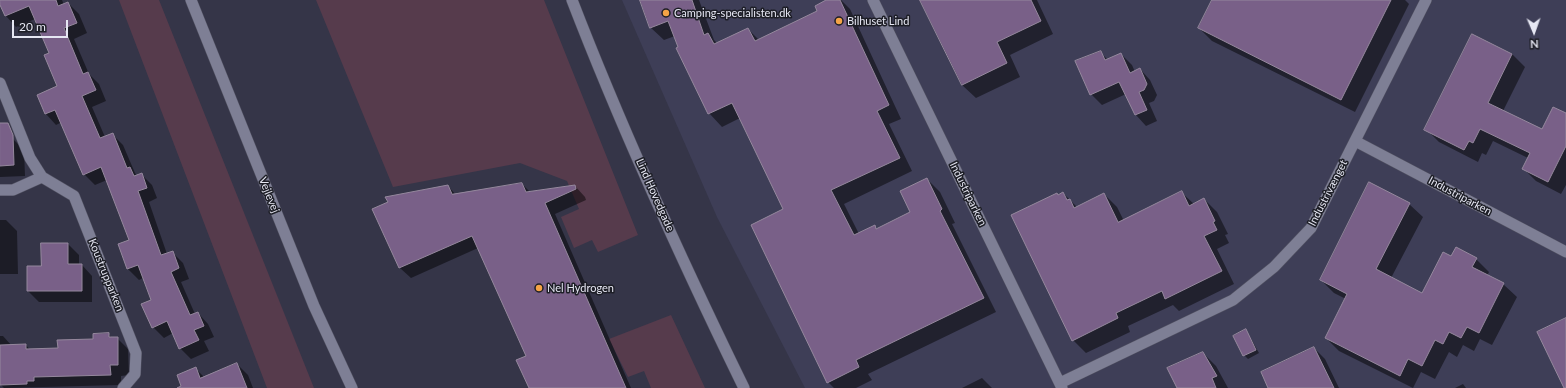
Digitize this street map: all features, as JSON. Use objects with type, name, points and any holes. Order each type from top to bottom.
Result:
[{"type":"street","name":"Vejlevej","points":[[191,0],[314,306],[352,388]]},
{"type":"street","name":"Lind Hovedgade","points":[[572,0],[601,73],[710,319],[744,388]]},
{"type":"street","name":"Industriparken","points":[[873,0],[1061,385]]},
{"type":"street","name":"Industrivænget","points":[[1061,385],[1233,300],[1274,267],[1311,228],[1426,0]]},
{"type":"street","name":"Koustrupparken","points":[[0,83],[30,158],[42,177],[74,196],[136,353],[135,374],[123,388]]},
{"type":"street","name":"Industriparken","points":[[1355,141],[1566,252]]},
{"type":"street","points":[[0,190],[13,190],[42,177]]},
{"type":"shaded area","points":[[119,0],[159,0],[314,388],[267,388]]},
{"type":"shaded area","points":[[316,0],[544,0],[638,235],[598,252],[592,240],[574,248],[561,217],[579,209],[567,181],[520,163],[393,187]]},
{"type":"shaded area","points":[[622,0],[1566,0],[1566,388],[805,388],[717,217]]},
{"type":"shaded area","points":[[671,315],[705,388],[651,388],[644,371],[628,377],[609,339]]},
{"type":"building","points":[[0,0],[56,0],[58,6],[68,2],[77,23],[64,28],[83,74],[88,72],[96,90],[82,96],[100,138],[113,133],[127,168],[130,167],[134,176],[142,173],[147,188],[138,191],[161,255],[173,251],[179,268],[171,272],[190,315],[198,312],[204,326],[194,330],[199,340],[179,349],[167,321],[152,328],[141,304],[151,300],[138,265],[127,269],[118,244],[129,240],[101,167],[83,175],[55,110],[45,114],[37,95],[57,86],[44,55],[49,53],[29,6],[5,16],[0,5]]},
{"type":"building","points":[[640,0],[692,0],[704,35],[708,33],[714,44],[748,28],[755,41],[817,11],[815,6],[826,0],[840,0],[889,105],[877,111],[900,158],[831,190],[854,235],[875,225],[876,229],[910,212],[900,191],[927,178],[942,209],[940,211],[984,298],[856,360],[859,367],[827,383],[751,225],[783,209],[732,103],[708,114],[676,48],[678,47],[668,21],[650,28]]},
{"type":"building","points":[[920,0],[1031,0],[1041,21],[997,42],[1007,63],[962,85]]},
{"type":"building","points":[[1212,0],[1391,0],[1341,100],[1198,28]]},
{"type":"building","points":[[1472,34],[1512,54],[1488,103],[1542,129],[1553,107],[1566,113],[1566,146],[1548,182],[1522,169],[1530,153],[1480,129],[1473,143],[1469,141],[1464,150],[1424,130]]},
{"type":"building","points":[[1101,51],[1105,60],[1121,53],[1130,73],[1140,68],[1147,84],[1144,90],[1139,92],[1147,110],[1135,115],[1119,82],[1090,95],[1075,61]]},
{"type":"building","points":[[0,123],[8,123],[13,135],[14,165],[0,166]]},
{"type":"building","points":[[1369,182],[1410,203],[1376,269],[1422,293],[1443,252],[1451,256],[1456,247],[1477,258],[1472,267],[1504,283],[1479,333],[1467,327],[1461,338],[1449,332],[1443,344],[1435,340],[1422,366],[1408,359],[1400,376],[1325,338],[1347,294],[1320,280]]},
{"type":"building","name":"Nel Hydrogen","points":[[522,183],[526,192],[575,185],[576,189],[545,203],[626,388],[529,388],[516,360],[526,356],[472,236],[399,268],[372,209],[388,202],[385,197],[448,185],[452,194]]},
{"type":"building","points":[[1182,191],[1189,206],[1204,198],[1215,221],[1213,222],[1217,230],[1204,236],[1222,271],[1165,299],[1162,291],[1116,313],[1118,318],[1072,341],[1011,215],[1057,193],[1058,195],[1063,192],[1067,200],[1070,199],[1074,208],[1104,193],[1118,222]]},
{"type":"building","points":[[41,243],[68,243],[68,264],[82,264],[82,291],[27,291],[27,266],[41,266]]},
{"type":"building","points":[[1566,318],[1566,388],[1564,388],[1537,332]]},
{"type":"building","points":[[1246,329],[1256,350],[1243,356],[1233,336]]},
{"type":"building","points":[[109,333],[109,337],[118,337],[118,365],[110,365],[111,375],[34,377],[34,381],[27,381],[27,384],[0,385],[0,345],[26,344],[26,349],[58,348],[57,340],[93,339],[93,334]]},
{"type":"building","points":[[1314,347],[1334,388],[1268,388],[1261,372]]},
{"type":"building","points":[[1203,352],[1217,376],[1212,378],[1216,388],[1177,388],[1167,368]]},
{"type":"building","points":[[237,363],[247,388],[177,388],[181,386],[177,375],[196,367],[200,378]]},
{"type":"place","name":"Camping-specialisten.dk","points":[[666,13]]},
{"type":"place","name":"Bilhuset Lind","points":[[839,21]]},
{"type":"place","name":"Nel Hydrogen","points":[[539,288]]}]
